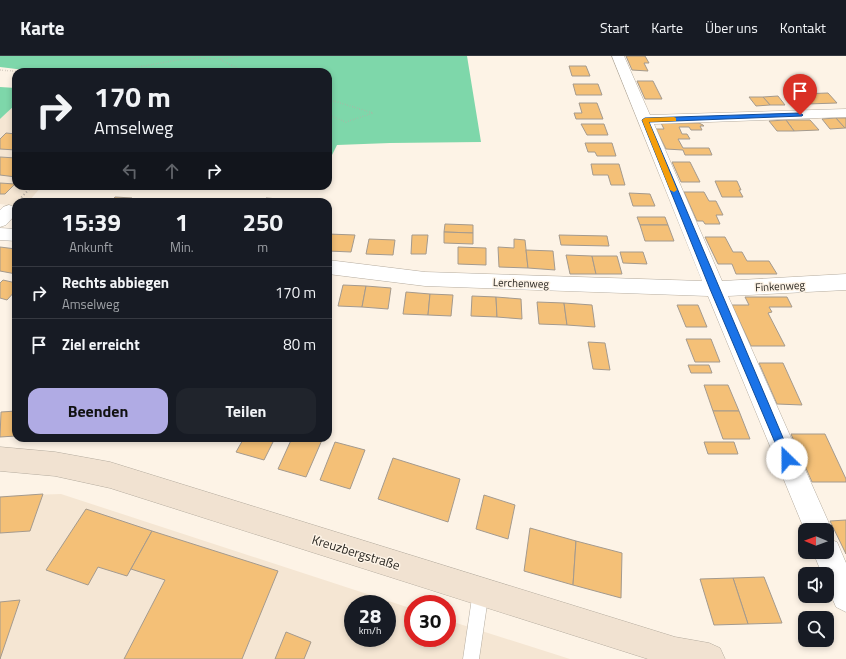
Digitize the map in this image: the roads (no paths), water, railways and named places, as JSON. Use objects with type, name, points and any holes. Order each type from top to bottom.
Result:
[{"type":"street","points":[[618,56],[714,289],[815,523]]},
{"type":"street","points":[[645,120],[846,113]]},
{"type":"street","points":[[0,234],[12,235]]},
{"type":"street","name":"Lerchenweg","points":[[332,267],[425,279],[714,289]]},
{"type":"street","name":"Finkenweg","points":[[714,289],[846,282]]},
{"type":"street","name":"Kreuzbergstraße","points":[[0,459],[25,460],[70,466],[110,475],[675,652],[709,659]]},
{"type":"street","points":[[830,559],[846,597]]},
{"type":"lane","points":[[471,659],[481,591]]}]
